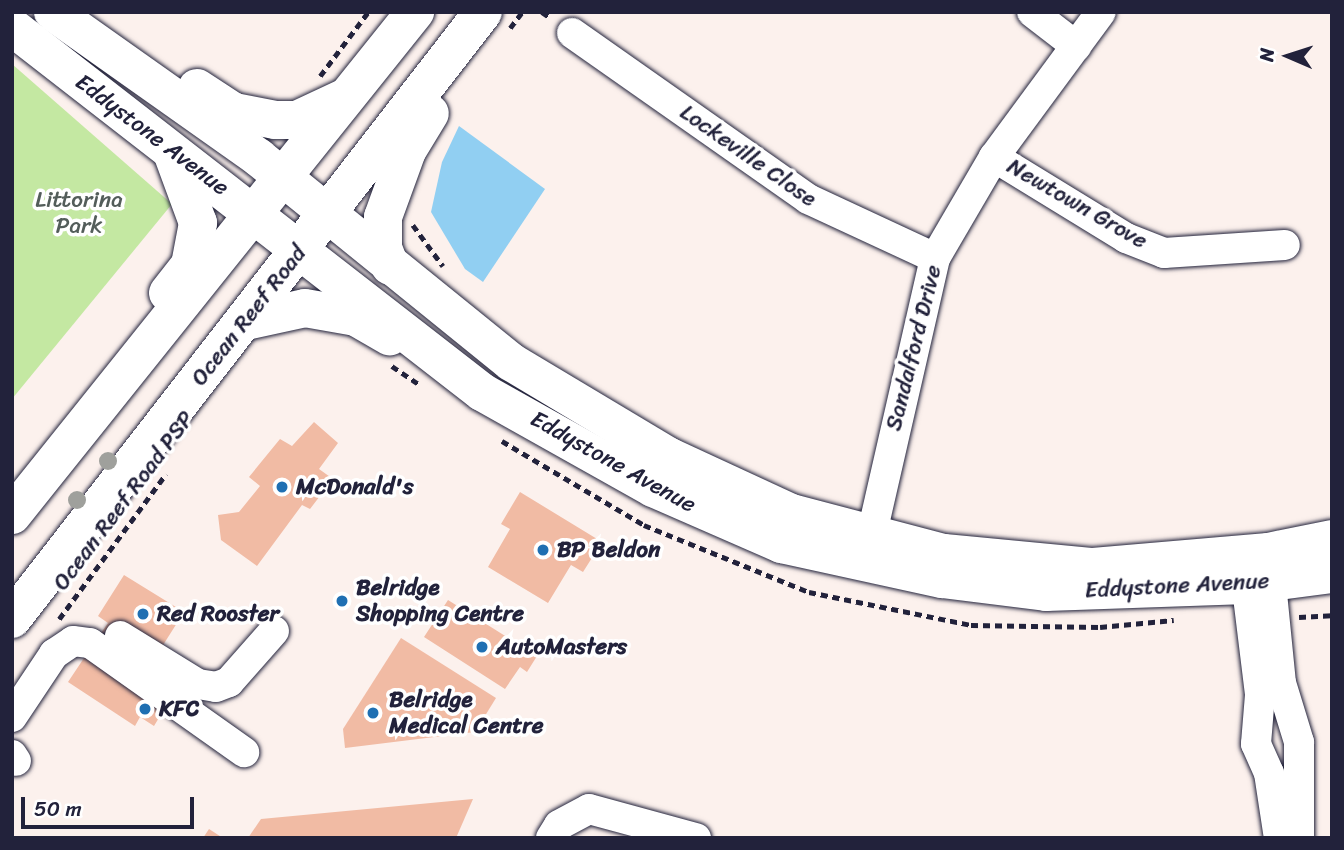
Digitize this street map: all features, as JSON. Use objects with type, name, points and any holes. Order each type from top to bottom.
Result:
[{"type":"main road","name":"Eddystone Avenue","points":[[53,12],[284,178],[390,267],[511,362],[721,483],[868,552]]},
{"type":"main road","points":[[69,12],[234,112],[297,121],[352,93]]},
{"type":"main road","points":[[12,515],[257,214],[415,12]]},
{"type":"main road","name":"Ocean Reef Road","points":[[12,619],[246,321],[483,12]]},
{"type":"main road","points":[[390,267],[381,236],[390,193],[407,151],[490,12]]},
{"type":"main road","name":"Eddystone Avenue","points":[[12,27],[173,155],[303,247],[482,392],[548,425],[707,513],[781,544],[868,552],[944,553],[1093,567],[1257,568],[1332,574]]},
{"type":"main road","points":[[12,503],[48,444],[190,265],[198,222],[173,155]]},
{"type":"main road","points":[[246,321],[306,308],[356,317],[482,392]]},
{"type":"main road","points":[[511,362],[543,395],[548,425]]},
{"type":"main road","name":"Eddystone Avenue","points":[[1257,568],[1332,539]]},
{"type":"street","points":[[1032,12],[1076,46]]},
{"type":"street","name":"Sandalford Drive","points":[[868,552],[935,258],[994,157],[1101,12]]},
{"type":"street","name":"Lockeville Close","points":[[572,33],[808,199],[935,258]]},
{"type":"street","name":"Newtown Grove","points":[[994,157],[1126,238],[1164,253],[1285,245]]},
{"type":"street","points":[[1257,568],[1260,695],[1256,744],[1269,773],[1279,838]]},
{"type":"street","points":[[1257,568],[1281,683],[1299,743],[1299,838]]},
{"type":"street","points":[[121,636],[198,684],[216,687],[229,682],[274,631]]},
{"type":"street","points":[[12,717],[54,654],[73,641],[90,643],[244,752]]},
{"type":"street","points":[[551,838],[559,825],[589,809],[696,838]]},
{"type":"path","points":[[316,80],[368,12]]},
{"type":"path","points":[[411,222],[449,274]]},
{"type":"path","name":"Ocean Reef Road PSP","points":[[53,627],[175,462]]},
{"type":"path","points":[[1299,617],[1332,615]]},
{"type":"green space","name":"Littorina Park","points":[[12,64],[172,204],[12,399]]},
{"type":"water","points":[[459,126],[545,189],[483,282],[465,269],[431,212],[442,162]]},
{"type":"building","points":[[314,422],[338,443],[319,469],[333,479],[310,509],[302,505],[257,566],[221,540],[218,515],[239,512],[260,486],[249,477],[280,439],[292,446]]},
{"type":"building","points":[[520,492],[602,542],[583,572],[571,565],[548,603],[488,567],[510,529],[501,524]]},
{"type":"building","points":[[124,575],[184,612],[158,653],[101,633],[108,623],[98,616]]},
{"type":"building","points":[[448,600],[537,656],[527,672],[520,667],[505,689],[424,637]]},
{"type":"building","points":[[401,638],[496,698],[475,732],[345,748],[343,729]]},
{"type":"building","points":[[86,655],[166,706],[154,726],[140,717],[135,726],[68,682]]},
{"type":"building","points":[[473,799],[456,838],[248,838],[261,819]]},
{"type":"building","points":[[209,829],[223,838],[203,838]]},
{"type":"place","name":"McDonald's","points":[[282,487]]},
{"type":"place","name":"BP Beldon","points":[[543,550]]},
{"type":"place","name":"Belridge Shopping Centre","points":[[342,601]]},
{"type":"place","name":"Red Rooster","points":[[143,614]]},
{"type":"place","name":"AutoMasters","points":[[482,647]]},
{"type":"place","name":"KFC","points":[[145,709]]},
{"type":"place","name":"Belridge Medical Centre","points":[[373,713]]}]
